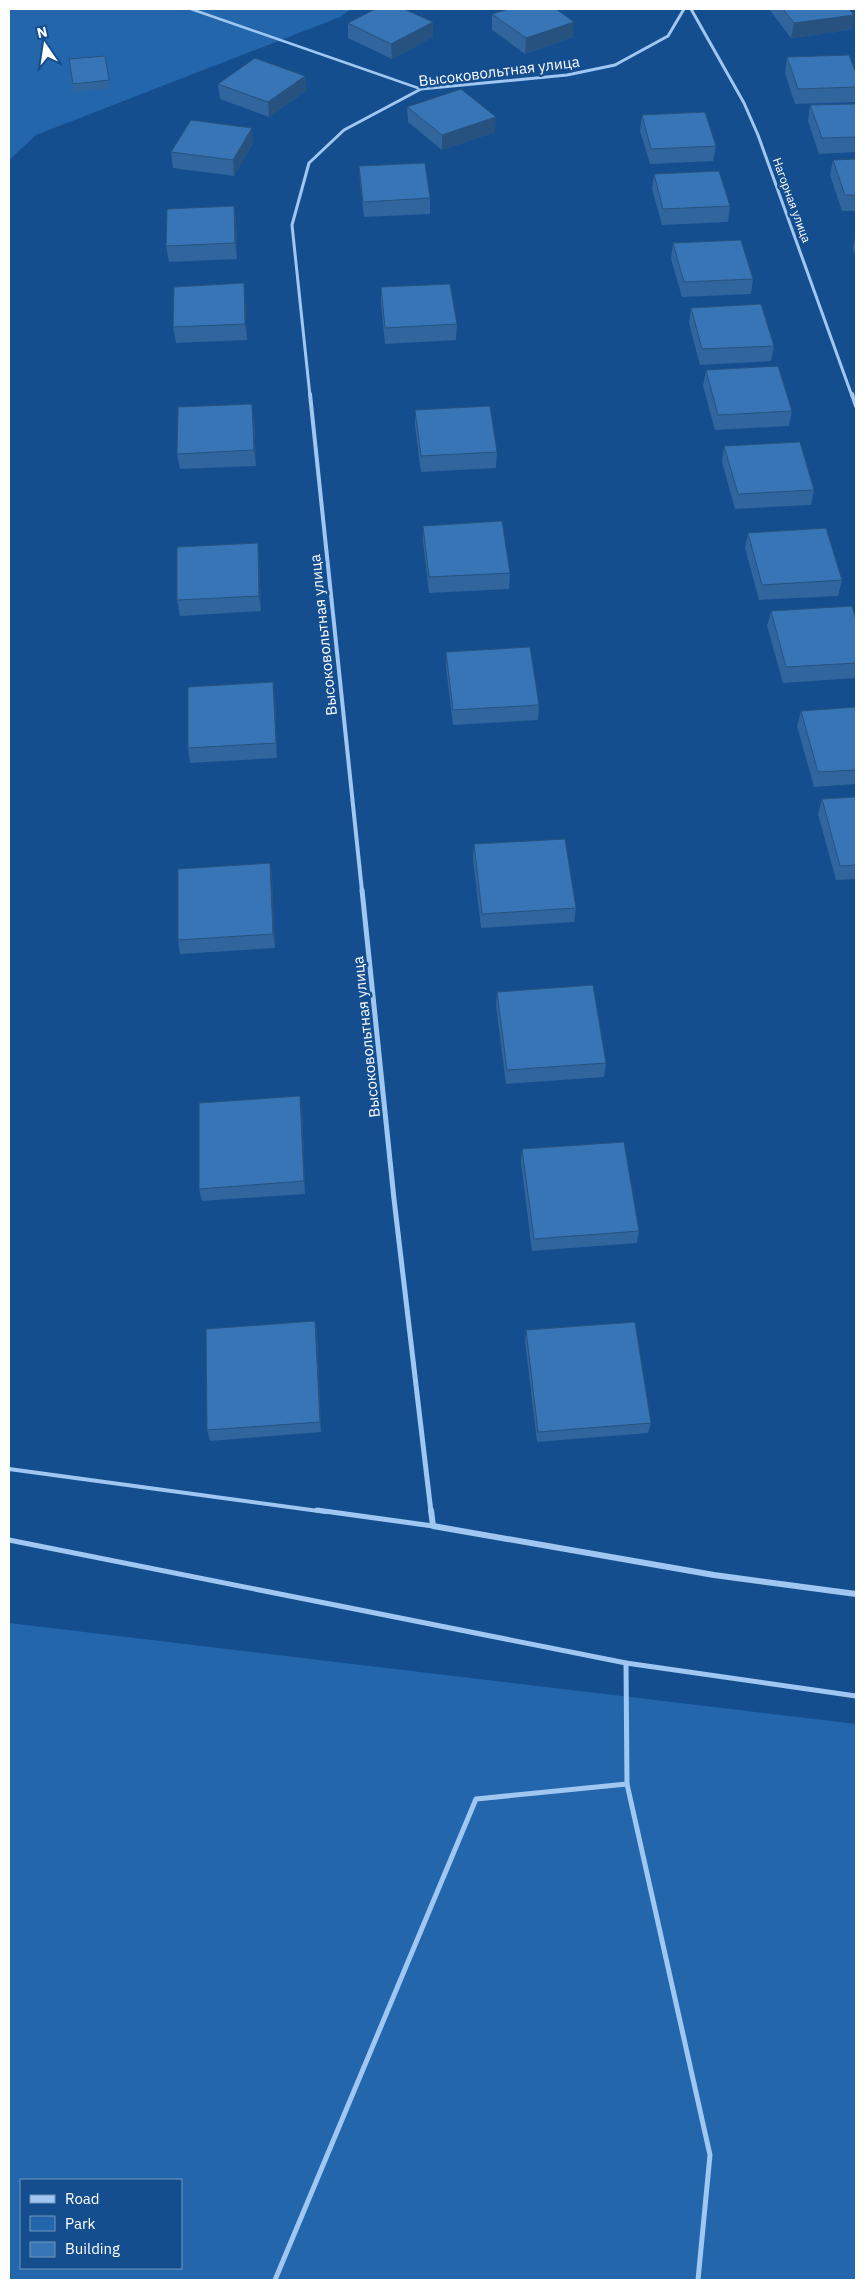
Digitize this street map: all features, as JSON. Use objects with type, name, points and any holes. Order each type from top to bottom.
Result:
[{"type":"street","name":"Высоковольтная улица","points":[[433,1526],[394,1199],[292,226],[309,163],[344,130],[421,89],[567,75],[615,65],[668,36],[684,9]]},
{"type":"street","name":"Нагорная улица","points":[[691,9],[744,103],[758,135],[856,406]]},
{"type":"street","points":[[433,1526],[714,1575],[856,1594]]},
{"type":"lane","points":[[191,9],[421,89]]},
{"type":"lane","points":[[9,1469],[433,1526]]},
{"type":"lane","points":[[9,1540],[626,1663],[856,1696]]},
{"type":"lane","points":[[626,1663],[627,1784],[710,2155],[698,2280]]},
{"type":"lane","points":[[275,2280],[476,1799],[627,1784]]},
{"type":"green space","points":[[9,9],[351,9],[340,17],[36,135],[9,160]]},
{"type":"green space","points":[[9,1623],[856,1724],[856,2280],[9,2280]]},
{"type":"building","points":[[375,9],[404,9],[433,22],[391,44],[348,23]]},
{"type":"building","points":[[509,9],[556,9],[574,22],[526,38],[492,14]]},
{"type":"building","points":[[783,9],[849,9],[854,15],[794,23]]},
{"type":"building","points":[[849,55],[856,73],[856,87],[798,89],[787,57]]},
{"type":"building","points":[[105,56],[109,80],[73,84],[69,59]]},
{"type":"building","points":[[255,58],[305,76],[268,102],[218,84]]},
{"type":"building","points":[[461,89],[496,117],[442,135],[407,107]]},
{"type":"building","points":[[856,104],[856,137],[822,138],[810,105]]},
{"type":"building","points":[[705,112],[716,146],[651,149],[642,115]]},
{"type":"building","points":[[191,120],[252,128],[233,160],[171,152]]},
{"type":"building","points":[[856,159],[856,195],[845,195],[833,160]]},
{"type":"building","points":[[425,163],[430,198],[363,202],[359,166]]},
{"type":"building","points":[[719,171],[730,206],[663,209],[654,174]]},
{"type":"building","points":[[234,206],[235,243],[166,246],[167,209]]},
{"type":"building","points":[[741,240],[753,279],[684,282],[673,243]]},
{"type":"building","points":[[244,283],[245,324],[173,327],[174,287]]},
{"type":"building","points":[[450,284],[457,324],[385,328],[381,287]]},
{"type":"building","points":[[761,304],[774,346],[702,349],[691,308]]},
{"type":"building","points":[[778,366],[792,411],[718,415],[706,370]]},
{"type":"building","points":[[252,404],[254,450],[177,454],[178,407]]},
{"type":"building","points":[[490,406],[497,452],[421,456],[415,410]]},
{"type":"building","points":[[800,442],[814,490],[738,494],[724,446]]},
{"type":"building","points":[[502,521],[510,573],[429,577],[423,526]]},
{"type":"building","points":[[826,528],[842,580],[762,585],[748,533]]},
{"type":"building","points":[[258,543],[259,596],[177,600],[177,547]]},
{"type":"building","points":[[852,606],[856,620],[856,663],[786,667],[771,611]]},
{"type":"building","points":[[530,647],[539,705],[453,710],[446,652]]},
{"type":"building","points":[[273,682],[276,743],[188,748],[188,687]]},
{"type":"building","points":[[856,707],[856,770],[818,772],[801,711]]},
{"type":"building","points":[[856,797],[856,865],[840,866],[822,799]]},
{"type":"building","points":[[565,839],[576,908],[482,914],[474,844]]},
{"type":"building","points":[[270,863],[273,934],[178,940],[178,869]]},
{"type":"building","points":[[593,985],[606,1063],[507,1070],[497,992]]},
{"type":"building","points":[[300,1096],[304,1181],[199,1189],[199,1103]]},
{"type":"building","points":[[624,1142],[639,1231],[534,1239],[522,1149]]},
{"type":"building","points":[[315,1321],[320,1422],[207,1430],[206,1329]]},
{"type":"building","points":[[635,1322],[651,1423],[538,1432],[526,1330]]}]
